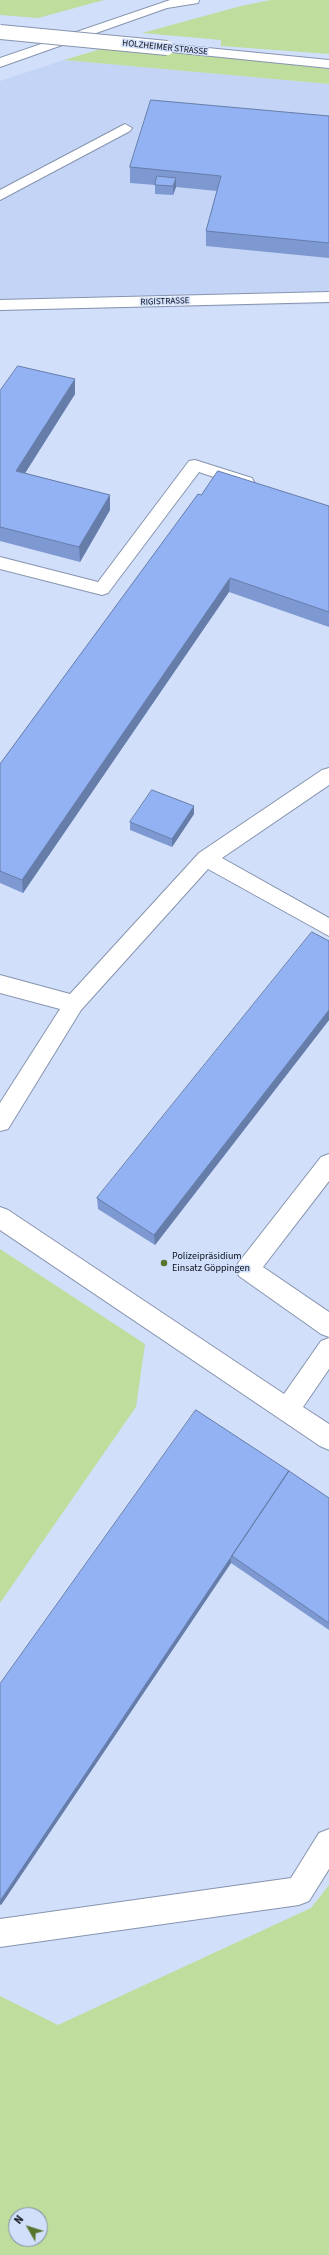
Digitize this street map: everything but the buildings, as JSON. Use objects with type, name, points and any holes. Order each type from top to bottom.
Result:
[{"type":"street","points":[[0,63],[33,49],[164,5],[193,0]]},
{"type":"street","name":"HOLZHEIMER STRASSE","points":[[0,32],[329,64]]},
{"type":"street","points":[[0,196],[125,128]]},
{"type":"street","name":"RIGISTRASSE","points":[[0,305],[329,297]]},
{"type":"street","points":[[0,563],[102,589],[195,465],[262,487]]},
{"type":"street","points":[[0,1122],[74,1004],[206,858],[329,775]]},
{"type":"street","points":[[206,858],[329,928]]},
{"type":"street","points":[[0,984],[74,1004]]},
{"type":"street","points":[[329,1164],[247,1269],[329,1326]]},
{"type":"street","points":[[0,1217],[329,1438]]},
{"type":"street","points":[[287,1410],[329,1349]]},
{"type":"street","points":[[0,1933],[300,1891],[329,1843]]},
{"type":"shaded area","points":[[64,60],[329,84],[329,304],[0,311],[0,81]]},
{"type":"green space","points":[[0,0],[104,0],[38,18],[0,15]]},
{"type":"green space","points":[[271,0],[329,0],[329,54],[221,46],[221,40],[142,33],[241,6]]},
{"type":"green space","points":[[114,45],[329,69],[329,84],[64,60]]},
{"type":"green space","points":[[0,1249],[145,1344],[136,1407],[0,1603]]},
{"type":"green space","points":[[329,1885],[329,2255],[0,2255],[0,1996],[58,2025],[311,1908]]},
{"type":"place","name":"Polizeipräsidium Einsatz Göppingen","points":[[164,1263]]}]
